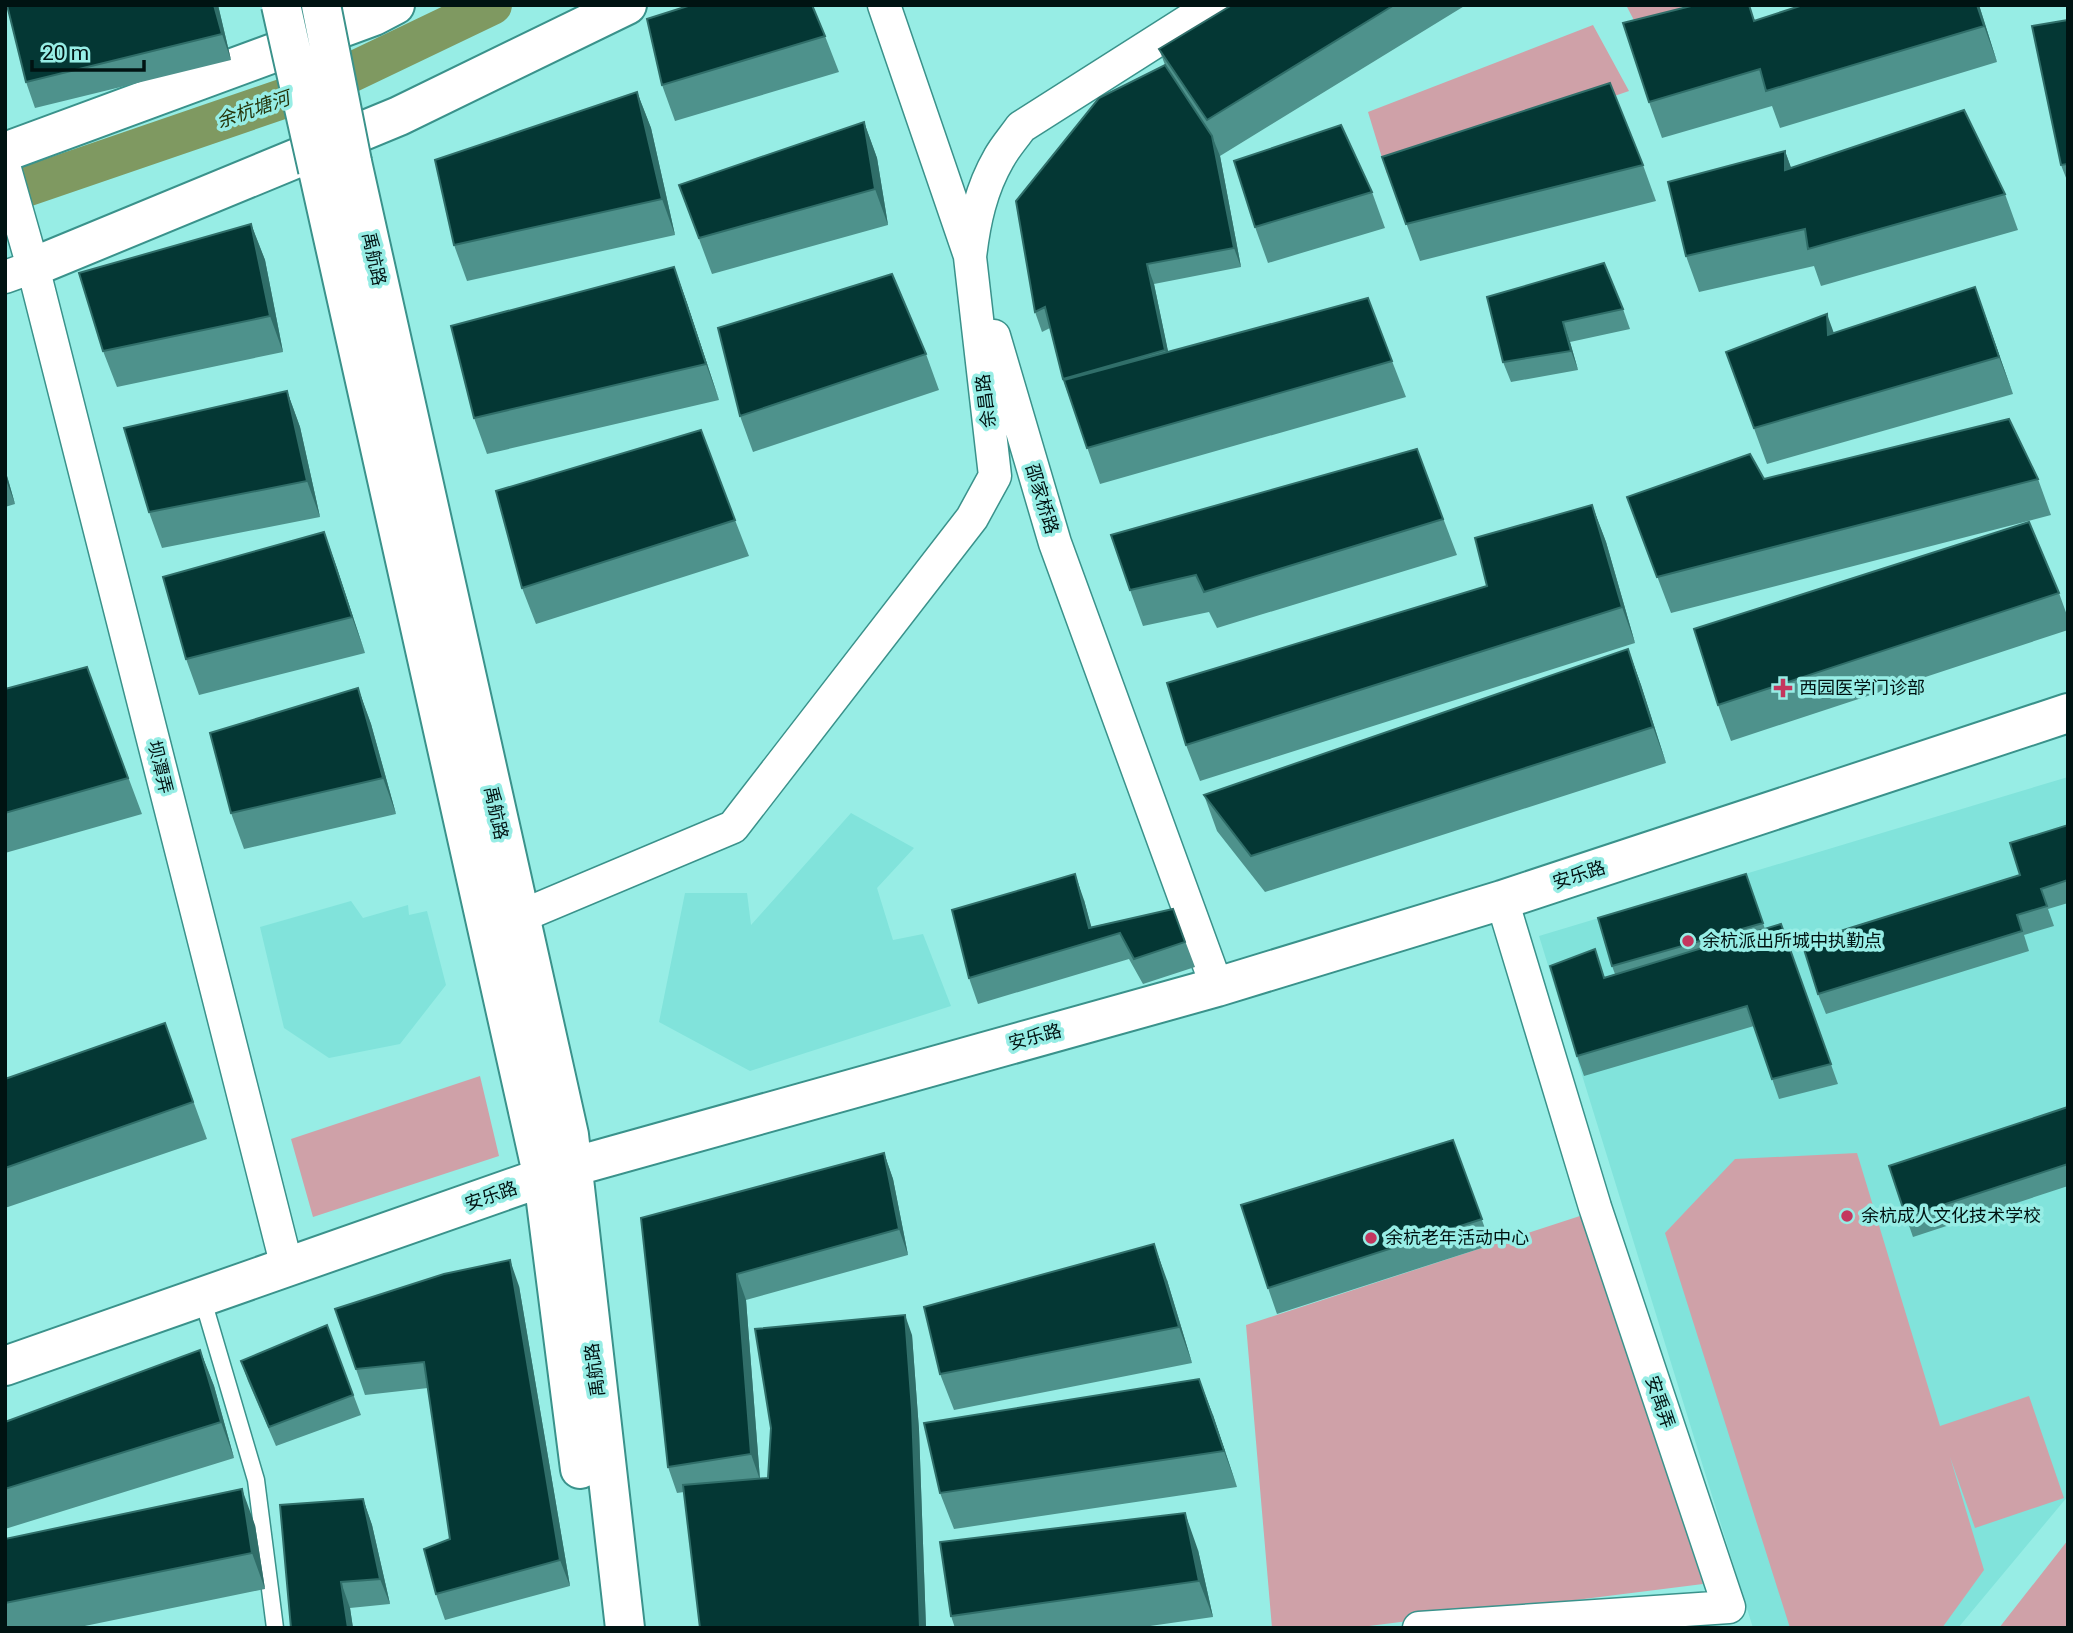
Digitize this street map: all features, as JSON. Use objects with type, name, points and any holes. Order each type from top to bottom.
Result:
[{"type":"main road","points":[[281,5],[335,166]]},
{"type":"main road","name":"禹航路","points":[[321,5],[335,166],[557,1173],[625,1628]]},
{"type":"main road","points":[[5,152],[374,16],[395,5]]},
{"type":"main road","points":[[19,272],[399,116],[627,5]]},
{"type":"main road","name":"禹航路","points":[[335,166],[519,917],[569,1135],[557,1173],[601,1628]]},
{"type":"main road","name":"安乐路","points":[[5,1366],[557,1173],[1217,987],[1502,900],[2068,713]]},
{"type":"street","name":"邵家桥路","points":[[884,5],[970,257],[1055,543],[1217,987]]},
{"type":"street","name":"余昌路","points":[[519,917],[733,827],[972,518],[995,476],[970,257],[974,223],[983,191],[999,157],[1021,127],[1213,5]]},
{"type":"street","name":"坝潭弄","points":[[5,169],[19,272],[287,1267]]},
{"type":"street","name":"安禹弄","points":[[1419,1628],[1729,1607],[1595,1207],[1502,900]]},
{"type":"lane","points":[[202,1297],[256,1480],[275,1628]]},
{"type":"shaded area","points":[[1626,5],[1687,5],[1637,26]]},
{"type":"shaded area","points":[[1593,25],[1629,91],[1387,174],[1368,112]]},
{"type":"shaded area","name":"余杭成人文化技术学校","points":[[2068,777],[2068,1496],[1958,1628],[1753,1628],[1539,936]]},
{"type":"shaded area","points":[[851,813],[914,848],[877,888],[893,940],[923,934],[951,1006],[750,1071],[659,1022],[685,893],[747,893],[751,925]]},
{"type":"shaded area","points":[[351,901],[363,918],[408,905],[409,915],[427,911],[446,985],[400,1044],[329,1058],[284,1028],[260,927]]},
{"type":"shaded area","points":[[480,1076],[499,1156],[313,1217],[291,1139]]},
{"type":"shaded area","points":[[1857,1153],[1940,1426],[2029,1396],[2064,1498],[1975,1528],[1950,1457],[1984,1570],[1942,1628],[1790,1628],[1665,1233],[1735,1159]]},
{"type":"shaded area","points":[[1583,1215],[1703,1584],[1353,1628],[1272,1628],[1246,1325]]},
{"type":"shaded area","points":[[2068,1540],[2068,1628],[1999,1628]]},
{"type":"building","points":[[7,5],[214,5],[222,34],[26,82]]},
{"type":"building","points":[[691,5],[812,5],[825,36],[662,85],[647,19]]},
{"type":"building","points":[[1232,5],[1394,5],[1207,120],[1159,49]]},
{"type":"building","points":[[1695,5],[1749,5],[1754,21],[1803,5],[1977,5],[1984,26],[1766,91],[1760,69],[1649,102],[1623,23]]},
{"type":"building","points":[[2068,20],[2068,164],[2061,165],[2032,26]]},
{"type":"building","points":[[1165,65],[1212,136],[1234,248],[1147,264],[1165,350],[1063,379],[1045,307],[1035,312],[1016,201],[1099,98]]},
{"type":"building","points":[[1610,83],[1643,165],[1406,224],[1382,157]]},
{"type":"building","points":[[637,92],[662,199],[454,245],[435,160]]},
{"type":"building","points":[[1964,110],[2005,194],[1808,249],[1805,229],[1686,256],[1668,182],[1785,151],[1785,170]]},
{"type":"building","points":[[864,122],[875,189],[699,238],[679,185]]},
{"type":"building","points":[[1341,125],[1372,192],[1255,227],[1234,161]]},
{"type":"building","points":[[251,224],[270,316],[103,351],[79,273]]},
{"type":"building","points":[[1604,263],[1623,309],[1563,322],[1571,351],[1503,362],[1487,297]]},
{"type":"building","points":[[674,267],[706,364],[474,418],[451,326]]},
{"type":"building","points":[[892,274],[926,354],[740,416],[718,328]]},
{"type":"building","points":[[1975,287],[1999,357],[1754,428],[1726,352],[1827,314],[1828,335]]},
{"type":"building","points":[[1368,298],[1392,361],[1087,448],[1064,380]]},
{"type":"building","points":[[287,391],[307,481],[149,512],[124,428]]},
{"type":"building","points":[[2009,419],[2038,479],[1657,577],[1627,497],[1750,454],[1764,479]]},
{"type":"building","points":[[701,430],[735,520],[522,588],[496,491]]},
{"type":"building","points":[[1417,449],[1443,519],[1204,592],[1196,575],[1130,590],[1111,535]]},
{"type":"building","points":[[1592,505],[1622,607],[1186,745],[1167,683],[1487,586],[1475,538]]},
{"type":"building","points":[[2029,522],[2059,593],[1718,705],[1694,629]]},
{"type":"building","points":[[324,532],[352,617],[186,659],[163,577]]},
{"type":"building","points":[[1628,649],[1653,727],[1251,856],[1204,795]]},
{"type":"building","points":[[87,667],[128,778],[5,813],[5,689]]},
{"type":"building","points":[[358,688],[383,778],[231,813],[210,733]]},
{"type":"building","points":[[2068,825],[2068,880],[2041,889],[2047,906],[2017,915],[2022,931],[1818,994],[1802,943],[2020,875],[2010,843]]},
{"type":"building","points":[[1075,874],[1089,928],[1173,909],[1185,942],[1134,959],[1120,933],[969,978],[952,910]]},
{"type":"building","points":[[1746,874],[1763,923],[1612,966],[1598,918]]},
{"type":"building","points":[[1781,924],[1831,1064],[1772,1079],[1747,1006],[1577,1056],[1550,966],[1595,949],[1604,978]]},
{"type":"building","points":[[165,1023],[193,1102],[5,1168],[5,1079]]},
{"type":"building","points":[[2068,1107],[2068,1164],[1906,1217],[1889,1166]]},
{"type":"building","name":"余杭老年活动中心","points":[[1453,1140],[1482,1219],[1268,1288],[1241,1205]]},
{"type":"building","points":[[884,1153],[899,1229],[737,1274],[751,1454],[668,1467],[641,1218]]},
{"type":"building","points":[[1154,1244],[1179,1327],[940,1374],[924,1307]]},
{"type":"building","points":[[510,1260],[560,1560],[436,1594],[424,1549],[450,1539],[424,1362],[356,1369],[335,1309],[444,1274]]},
{"type":"building","points":[[905,1315],[912,1410],[920,1628],[700,1628],[683,1485],[768,1478],[771,1428],[755,1329]]},
{"type":"building","points":[[327,1325],[353,1395],[269,1427],[241,1361]]},
{"type":"building","points":[[200,1350],[221,1422],[5,1489],[5,1422]]},
{"type":"building","points":[[1199,1379],[1224,1451],[940,1493],[924,1423]]},
{"type":"building","points":[[242,1489],[252,1553],[5,1603],[5,1539]]},
{"type":"building","points":[[363,1499],[380,1579],[341,1582],[348,1628],[291,1628],[280,1505]]},
{"type":"building","points":[[1185,1513],[1199,1581],[951,1616],[940,1542]]},
{"type":"waterway","name":"余杭塘河","points":[[5,194],[329,83],[492,5]]},
{"type":"place","name":"西园医学门诊部","points":[[1783,688]]},
{"type":"place","name":"余杭派出所城中执勤点","points":[[1688,941]]},
{"type":"place","name":"余杭成人文化技术学校","points":[[1847,1216]]},
{"type":"place","name":"余杭老年活动中心","points":[[1371,1238]]}]
